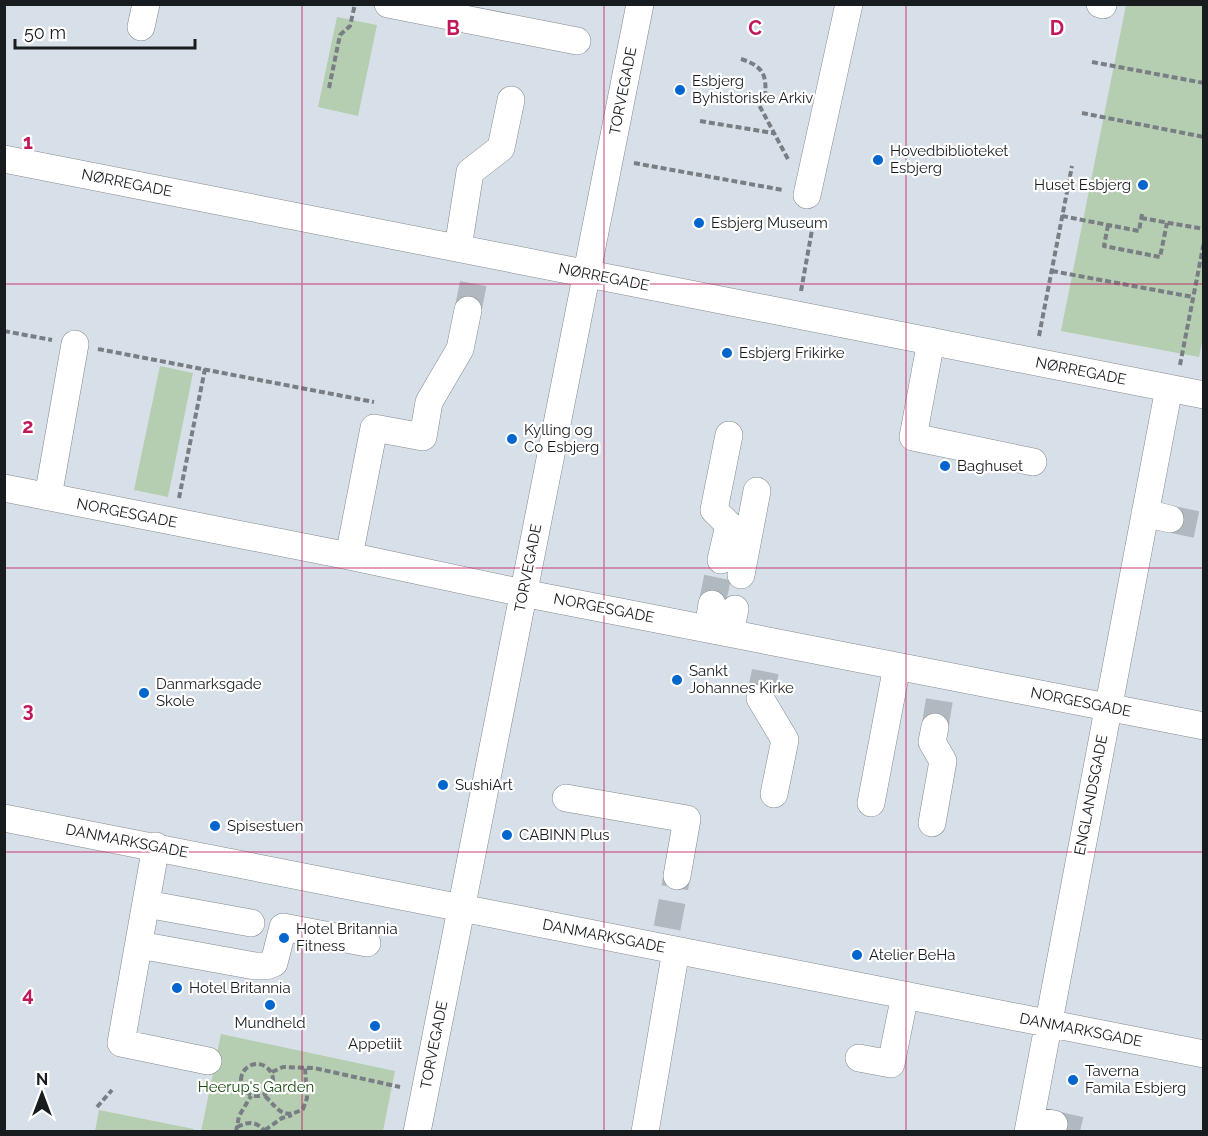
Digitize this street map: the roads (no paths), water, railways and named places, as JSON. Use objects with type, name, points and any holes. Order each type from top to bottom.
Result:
[{"type":"street","points":[[388,4],[577,41]]},
{"type":"street","name":"TORVEGADE","points":[[417,1131],[425,1092],[450,906],[535,595],[586,273],[640,4]]},
{"type":"street","points":[[807,195],[850,5]]},
{"type":"street","points":[[471,259],[470,172],[501,148],[511,100]]},
{"type":"street","name":"NØRREGADE","points":[[4,159],[471,259],[586,273],[1203,395]]},
{"type":"street","points":[[349,556],[374,428],[423,437],[429,402],[460,349],[468,310]]},
{"type":"street","points":[[931,341],[913,437],[1033,462]]},
{"type":"street","points":[[48,497],[75,344]]},
{"type":"street","name":"ENGLANDSGADE","points":[[1038,1125],[1048,1023],[1108,708],[1157,516],[1172,389]]},
{"type":"street","points":[[729,435],[714,510],[729,525],[731,568],[757,492]]},
{"type":"street","name":"NORGESGADE","points":[[4,488],[535,595],[721,619],[770,652],[897,666],[942,685],[1108,708],[1203,726]]},
{"type":"street","points":[[871,802],[897,666]]},
{"type":"street","points":[[760,698],[784,740],[774,794]]},
{"type":"street","points":[[932,823],[943,761],[932,742],[935,727]]},
{"type":"street","points":[[566,798],[687,819],[678,876]]},
{"type":"street","name":"DANMARKSGADE","points":[[4,818],[156,846],[489,914],[669,942],[905,995],[1203,1054]]},
{"type":"street","points":[[156,846],[121,1043],[208,1061]]},
{"type":"street","points":[[146,903],[251,923]]},
{"type":"street","points":[[139,945],[266,966],[274,963],[283,927],[367,943]]},
{"type":"street","points":[[645,1131],[669,942]]},
{"type":"street","points":[[859,1058],[891,1064],[905,995]]},
{"type":"tunnel","points":[[468,310],[475,275]]},
{"type":"tunnel","points":[[1170,519],[1204,526]]},
{"type":"tunnel","points":[[712,604],[721,560]]},
{"type":"tunnel","points":[[760,698],[767,663]]},
{"type":"tunnel","points":[[935,727],[940,696]]},
{"type":"tunnel","points":[[667,928],[677,876]]},
{"type":"tunnel","points":[[1054,1124],[1087,1132]]},
{"type":"place","name":"Esbjerg Byhistoriske Arkiv","points":[[680,90]]},
{"type":"place","name":"Hovedbiblioteket Esbjerg","points":[[878,160]]},
{"type":"place","name":"Huset Esbjerg","points":[[1143,185]]},
{"type":"place","name":"Esbjerg Museum","points":[[699,223]]},
{"type":"place","name":"Esbjerg Frikirke","points":[[727,353]]},
{"type":"place","name":"Kylling og Co Esbjerg","points":[[512,439]]},
{"type":"place","name":"Baghuset","points":[[945,466]]},
{"type":"place","name":"Sankt Johannes Kirke","points":[[677,680]]},
{"type":"place","name":"Danmarksgade Skole","points":[[144,693]]},
{"type":"place","name":"SushiArt","points":[[443,785]]},
{"type":"place","name":"Spisestuen","points":[[215,826]]},
{"type":"place","name":"CABINN Plus","points":[[507,835]]},
{"type":"place","name":"Hotel Britannia Fitness","points":[[284,938]]},
{"type":"place","name":"Atelier BeHa","points":[[857,955]]},
{"type":"place","name":"Hotel Britannia","points":[[177,988]]},
{"type":"place","name":"Mundheld","points":[[270,1005]]},
{"type":"place","name":"Appetiit","points":[[375,1026]]},
{"type":"place","name":"Taverna Famila Esbjerg","points":[[1073,1080]]},
{"type":"park label","name":"Heerup's Garden","points":[[256,1087]]}]
